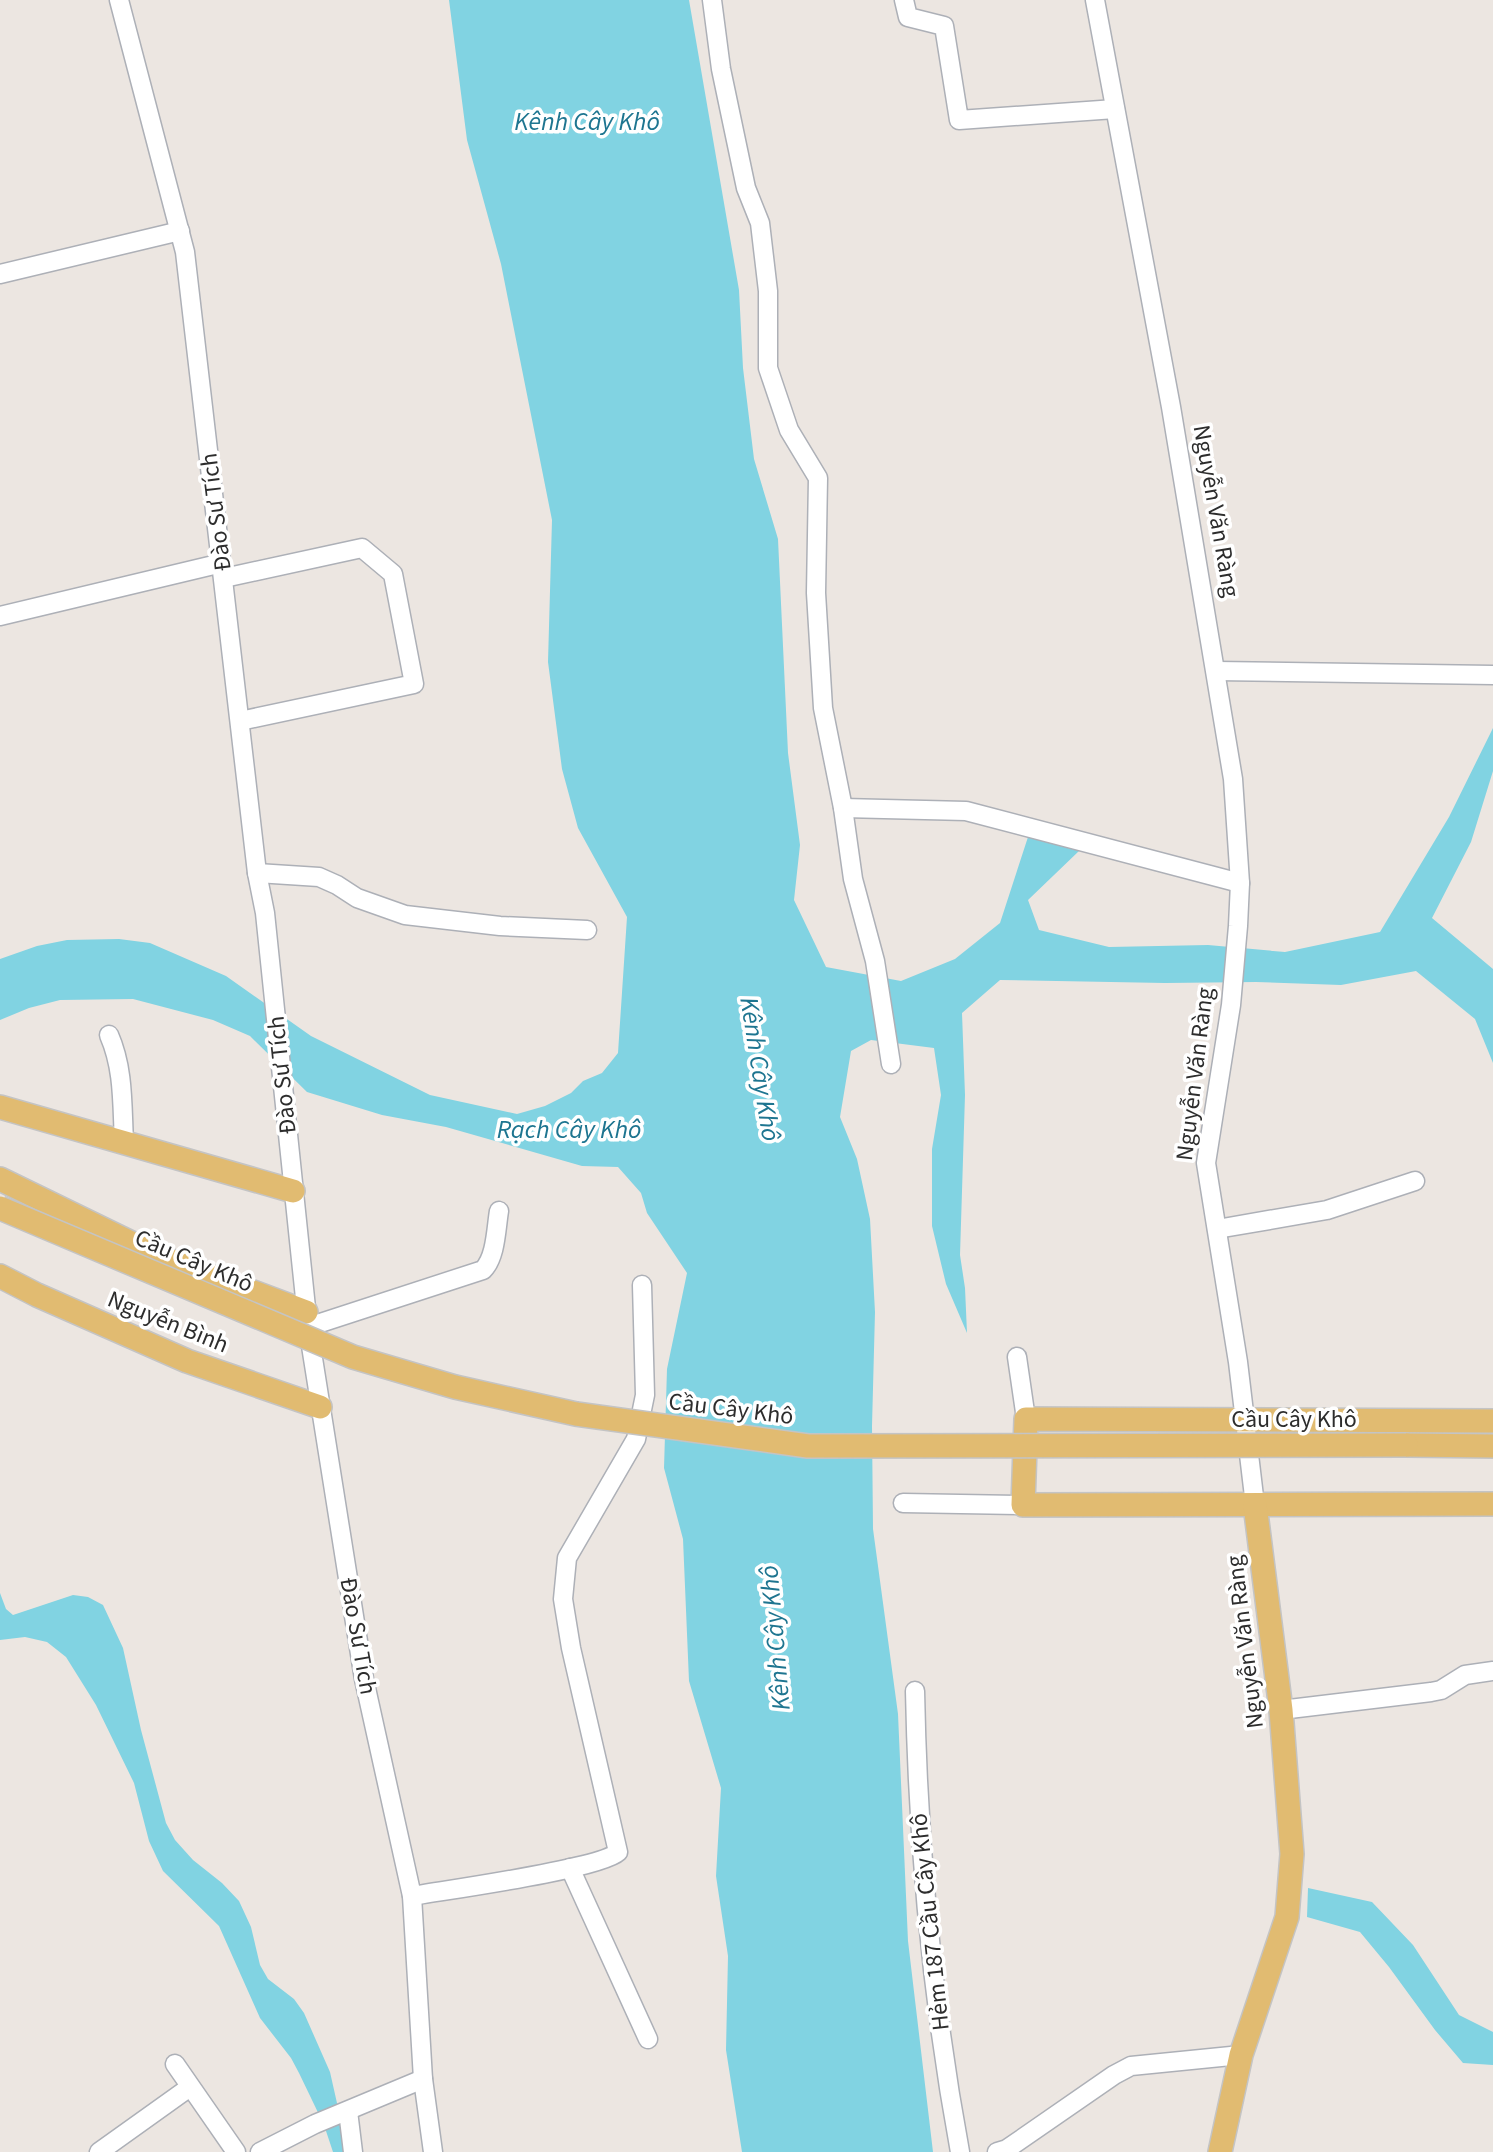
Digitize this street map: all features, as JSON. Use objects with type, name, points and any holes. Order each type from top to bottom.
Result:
[{"type":"main road","points":[[0,1107],[293,1191]]},
{"type":"main road","points":[[0,1179],[158,1256],[307,1319]]},
{"type":"main road","name":"Cầu Cây Khô","points":[[0,1208],[354,1357],[456,1387],[576,1414],[808,1446],[1493,1446]]},
{"type":"main road","name":"Nguyễn Bình","points":[[0,1276],[187,1361],[320,1407]]},
{"type":"main road","points":[[1493,1421],[1026,1419],[1023,1505],[1493,1504]]},
{"type":"main road","name":"Nguyễn Văn Ràng","points":[[1220,2152],[1241,2055],[1287,1917],[1292,1854],[1281,1710],[1255,1505]]},
{"type":"street","name":"Đào Sư Tích","points":[[119,0],[185,252],[257,873],[265,913],[307,1319],[364,1679],[412,1896],[423,2079],[433,2152]]},
{"type":"street","points":[[712,0],[721,69],[746,188],[760,223],[768,292],[768,368],[789,430],[818,478],[816,593],[824,708],[853,879],[875,961],[891,1064]]},
{"type":"street","points":[[904,0],[908,17],[944,26],[959,120],[1115,109]]},
{"type":"street","name":"Nguyễn Văn Ràng","points":[[1095,0],[1171,407],[1233,779],[1240,883],[1238,926],[1231,1005],[1206,1163],[1255,1505]]},
{"type":"street","points":[[0,274],[180,231]]},
{"type":"street","points":[[0,615],[223,570],[362,548],[393,574],[414,684],[240,721]]},
{"type":"street","points":[[1216,671],[1493,675]]},
{"type":"street","points":[[843,808],[967,811],[1240,883]]},
{"type":"street","points":[[257,873],[319,877],[357,898],[405,915],[500,926],[587,930]]},
{"type":"street","points":[[109,1035],[118,1055],[121,1072],[124,1142]]},
{"type":"street","points":[[1217,1229],[1327,1210],[1415,1181]]},
{"type":"street","points":[[307,1319],[483,1270],[492,1255],[499,1211]]},
{"type":"street","points":[[412,1896],[570,1868],[612,1858],[618,1852],[571,1648],[563,1599],[567,1558],[636,1439],[645,1395],[642,1285]]},
{"type":"street","points":[[1017,1357],[1026,1419]]},
{"type":"street","points":[[902,1503],[1023,1505]]},
{"type":"street","points":[[1281,1710],[1441,1690],[1465,1675],[1493,1671]]},
{"type":"street","name":"Hẻm 187 Cầu Cây Khô","points":[[915,1691],[917,1796],[925,1878],[946,2076],[960,2152]]},
{"type":"street","points":[[570,1868],[648,2039]]},
{"type":"street","points":[[997,2152],[1007,2149],[1131,2066],[1241,2055]]},
{"type":"street","points":[[175,2064],[236,2152]]},
{"type":"street","points":[[260,2152],[315,2124],[423,2079]]},
{"type":"street","points":[[99,2152],[190,2087]]},
{"type":"street","points":[[346,2112],[353,2152]]},
{"type":"water","name":"Kênh Cây Khô","points":[[449,0],[689,0],[739,290],[743,368],[754,459],[778,539],[788,753],[800,845],[794,900],[826,967],[901,981],[955,959],[1000,923],[1028,837],[1079,851],[1028,900],[1039,930],[1109,947],[1208,945],[1285,952],[1380,932],[1449,817],[1493,728],[1493,771],[1471,842],[1432,918],[1493,969],[1493,1063],[1475,1019],[1416,971],[1341,985],[1000,980],[962,1013],[965,1095],[960,1255],[967,1333],[946,1284],[932,1226],[932,1149],[941,1095],[934,1048],[871,1040],[851,1051],[840,1117],[857,1159],[870,1219],[875,1312],[873,1529],[898,1714],[908,1941],[933,2152],[742,2152],[726,2050],[728,1956],[716,1876],[721,1788],[689,1681],[683,1539],[664,1468],[667,1369],[687,1273],[647,1213],[641,1193],[618,1167],[582,1166],[446,1127],[382,1115],[307,1092],[250,1036],[213,1020],[133,999],[60,1000],[29,1008],[0,1020],[0,959],[37,946],[67,940],[119,939],[150,943],[226,976],[311,1036],[430,1095],[517,1114],[545,1106],[571,1093],[583,1081],[602,1073],[618,1053],[627,917],[578,828],[562,769],[548,662],[552,520],[501,264],[467,140]]},
{"type":"water","points":[[0,1593],[6,1609],[13,1615],[73,1595],[88,1597],[103,1605],[123,1648],[166,1823],[175,1840],[193,1860],[222,1883],[239,1901],[251,1927],[260,1965],[268,1979],[294,1999],[304,2013],[330,2072],[348,2152],[333,2152],[324,2125],[299,2073],[291,2058],[260,2018],[219,1926],[163,1871],[149,1841],[134,1783],[96,1705],[66,1657],[47,1642],[25,1637],[0,1640]]},
{"type":"water","points":[[1308,1888],[1372,1902],[1413,1945],[1459,2015],[1493,2032],[1493,2065],[1463,2063],[1360,1932],[1307,1917]]},
{"type":"water label","name":"Rạch Cây Khô","points":[[569,1129]]}]
